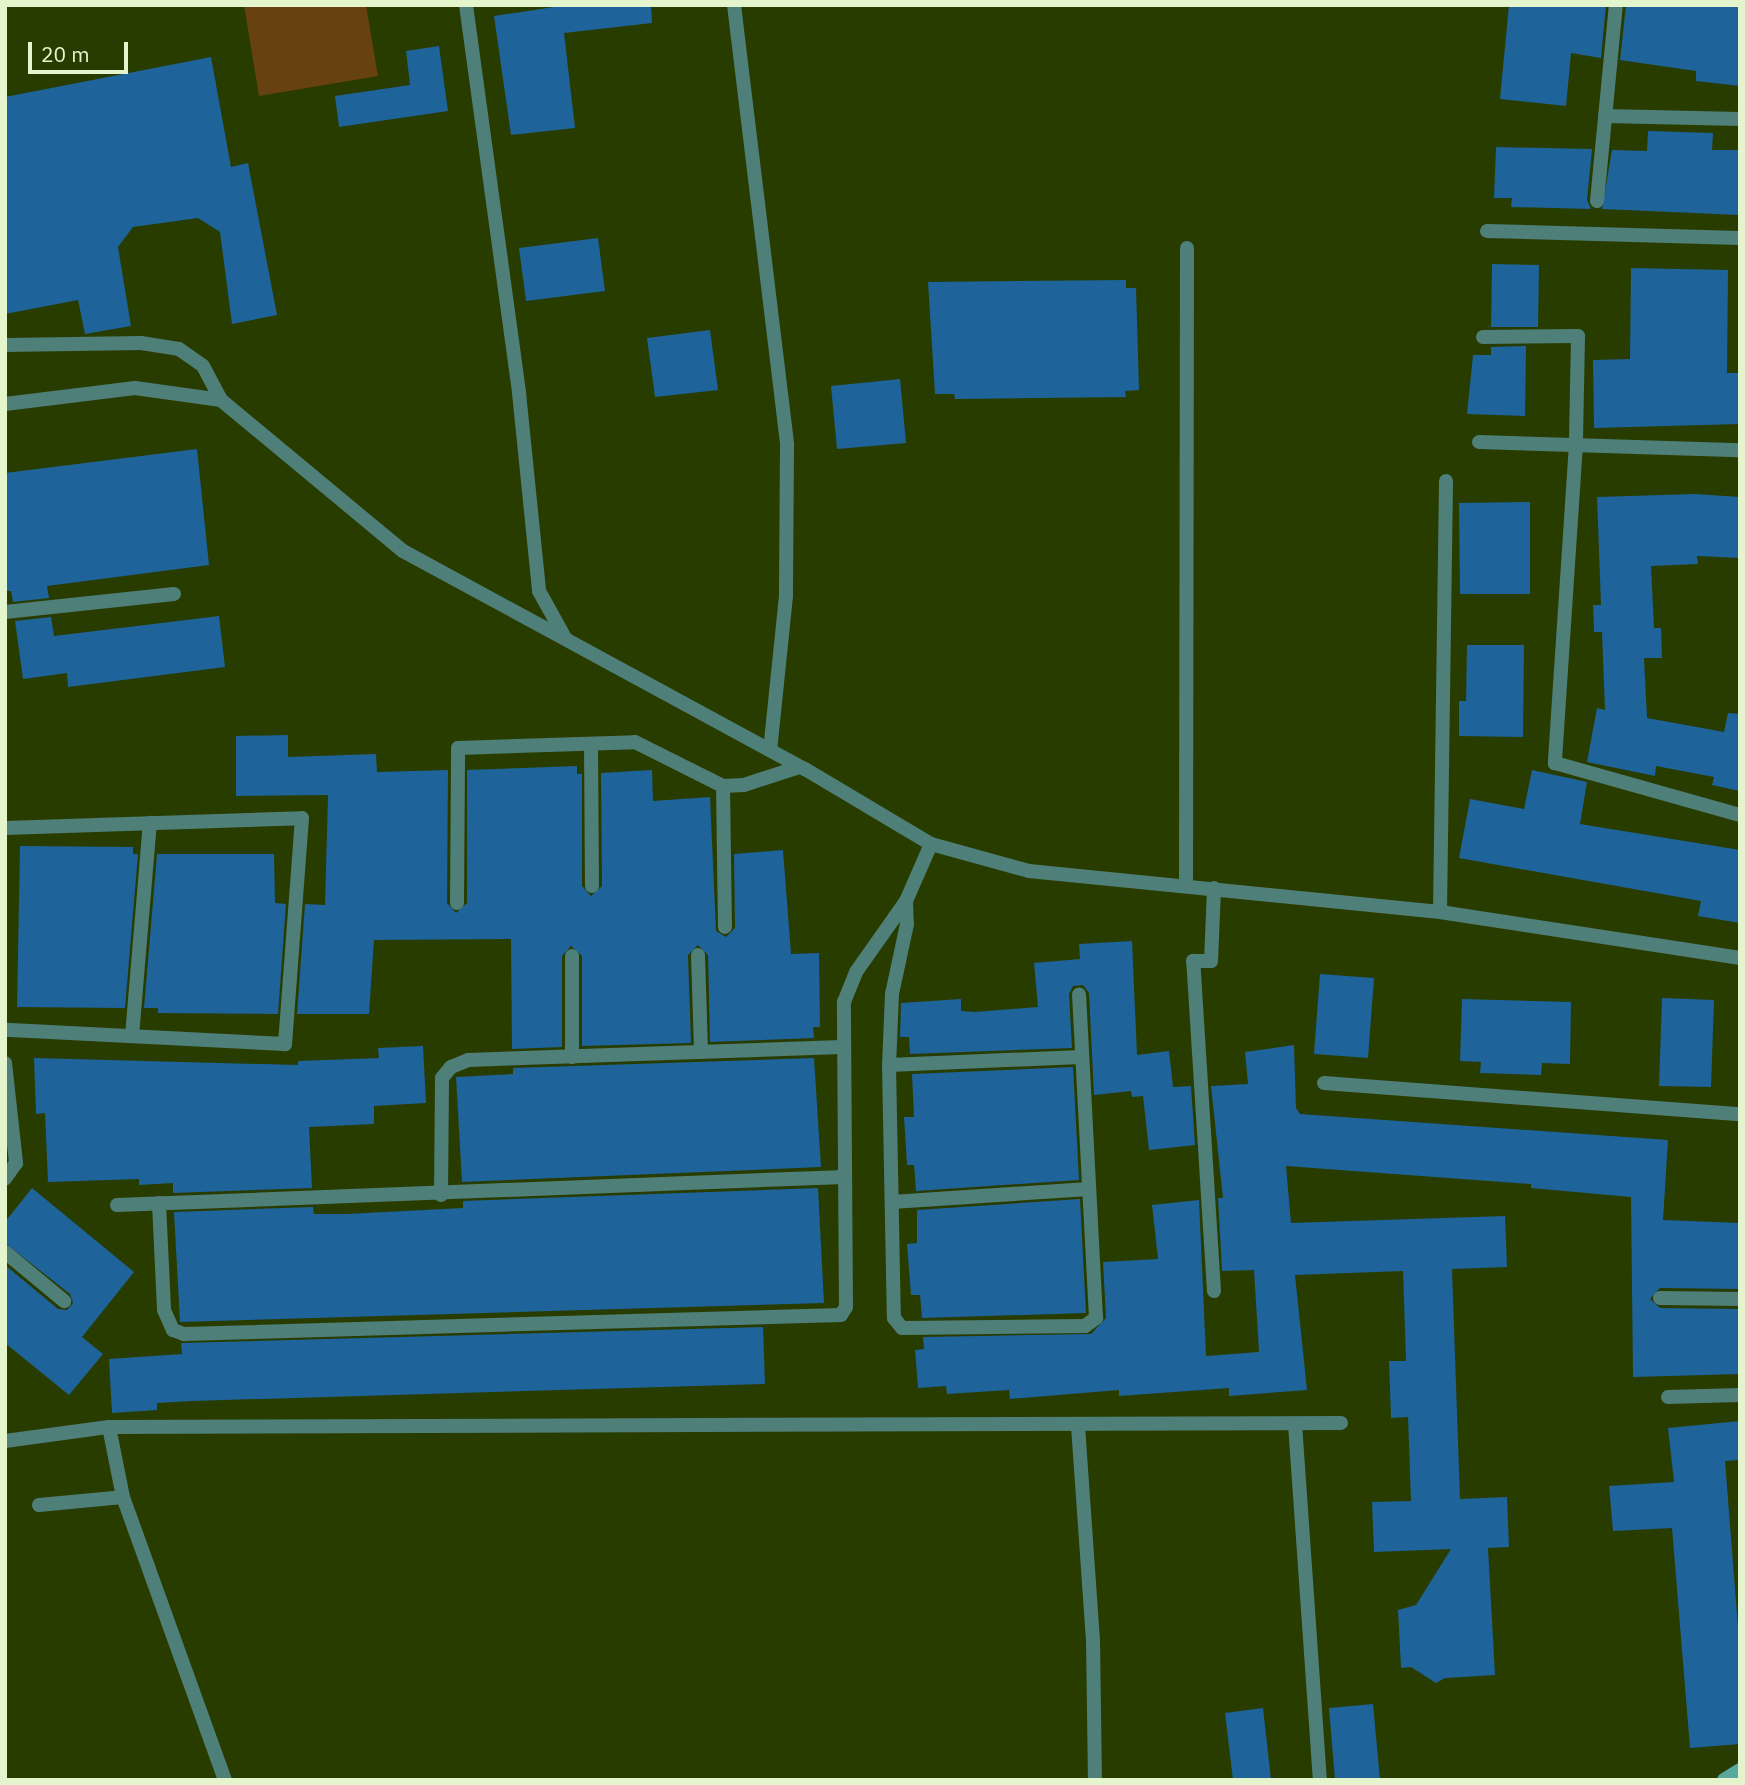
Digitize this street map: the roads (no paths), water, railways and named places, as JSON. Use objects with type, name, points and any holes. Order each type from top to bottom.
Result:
[{"type":"street","points":[[466,5],[519,393],[539,591],[566,640]]},
{"type":"street","points":[[734,5],[787,445],[786,596],[769,750]]},
{"type":"street","points":[[1597,201],[1615,5]]},
{"type":"street","points":[[1605,116],[1740,119]]},
{"type":"street","points":[[1487,231],[1740,238]]},
{"type":"street","points":[[1186,885],[1187,248]]},
{"type":"street","points":[[1483,337],[1578,336],[1576,444],[1555,763],[1740,815]]},
{"type":"street","points":[[5,345],[141,343],[179,349],[203,366],[221,400],[403,551],[799,766],[932,844],[1029,871],[1440,912],[1740,958]]},
{"type":"street","points":[[5,404],[135,388],[221,400]]},
{"type":"street","points":[[1479,442],[1740,450]]},
{"type":"street","points":[[1440,912],[1446,481]]},
{"type":"street","points":[[5,612],[174,594]]},
{"type":"street","points":[[457,902],[458,748],[635,742],[723,786],[744,785],[799,766]]},
{"type":"street","points":[[590,744],[592,886]]},
{"type":"street","points":[[723,786],[726,927]]},
{"type":"street","points":[[5,828],[302,818],[285,1044],[5,1030]]},
{"type":"street","points":[[132,1036],[150,823]]},
{"type":"street","points":[[159,1203],[164,1310],[173,1330],[184,1334],[836,1316],[845,1307],[842,1047],[849,986],[906,901],[932,844]]},
{"type":"street","points":[[1214,888],[1211,961],[1193,961],[1214,1291]]},
{"type":"street","points":[[906,901],[907,924],[892,994],[889,1065],[894,1318],[902,1328],[1085,1326],[1096,1318],[1079,994]]},
{"type":"street","points":[[698,955],[701,1052]]},
{"type":"street","points":[[572,956],[572,1057]]},
{"type":"street","points":[[441,1195],[439,1097],[443,1078],[451,1067],[468,1060],[842,1047]]},
{"type":"street","points":[[889,1065],[1081,1058]]},
{"type":"street","points":[[5,1063],[16,1163],[5,1179]]},
{"type":"street","points":[[1324,1083],[1740,1114]]},
{"type":"street","points":[[117,1205],[441,1195],[844,1177]]},
{"type":"street","points":[[892,1202],[1089,1189]]},
{"type":"street","points":[[5,1252],[64,1301]]},
{"type":"street","points":[[1660,1298],[1740,1299]]},
{"type":"street","points":[[1668,1397],[1740,1395]]},
{"type":"street","points":[[5,1441],[109,1427],[701,1423],[1078,1426],[1341,1423]]},
{"type":"street","points":[[1296,1424],[1320,1780]]},
{"type":"street","points":[[1078,1426],[1093,1640],[1095,1780]]},
{"type":"street","points":[[109,1427],[123,1497],[225,1780]]},
{"type":"street","points":[[39,1505],[123,1497]]},
{"type":"street","points":[[1724,1780],[1740,1770]]}]
